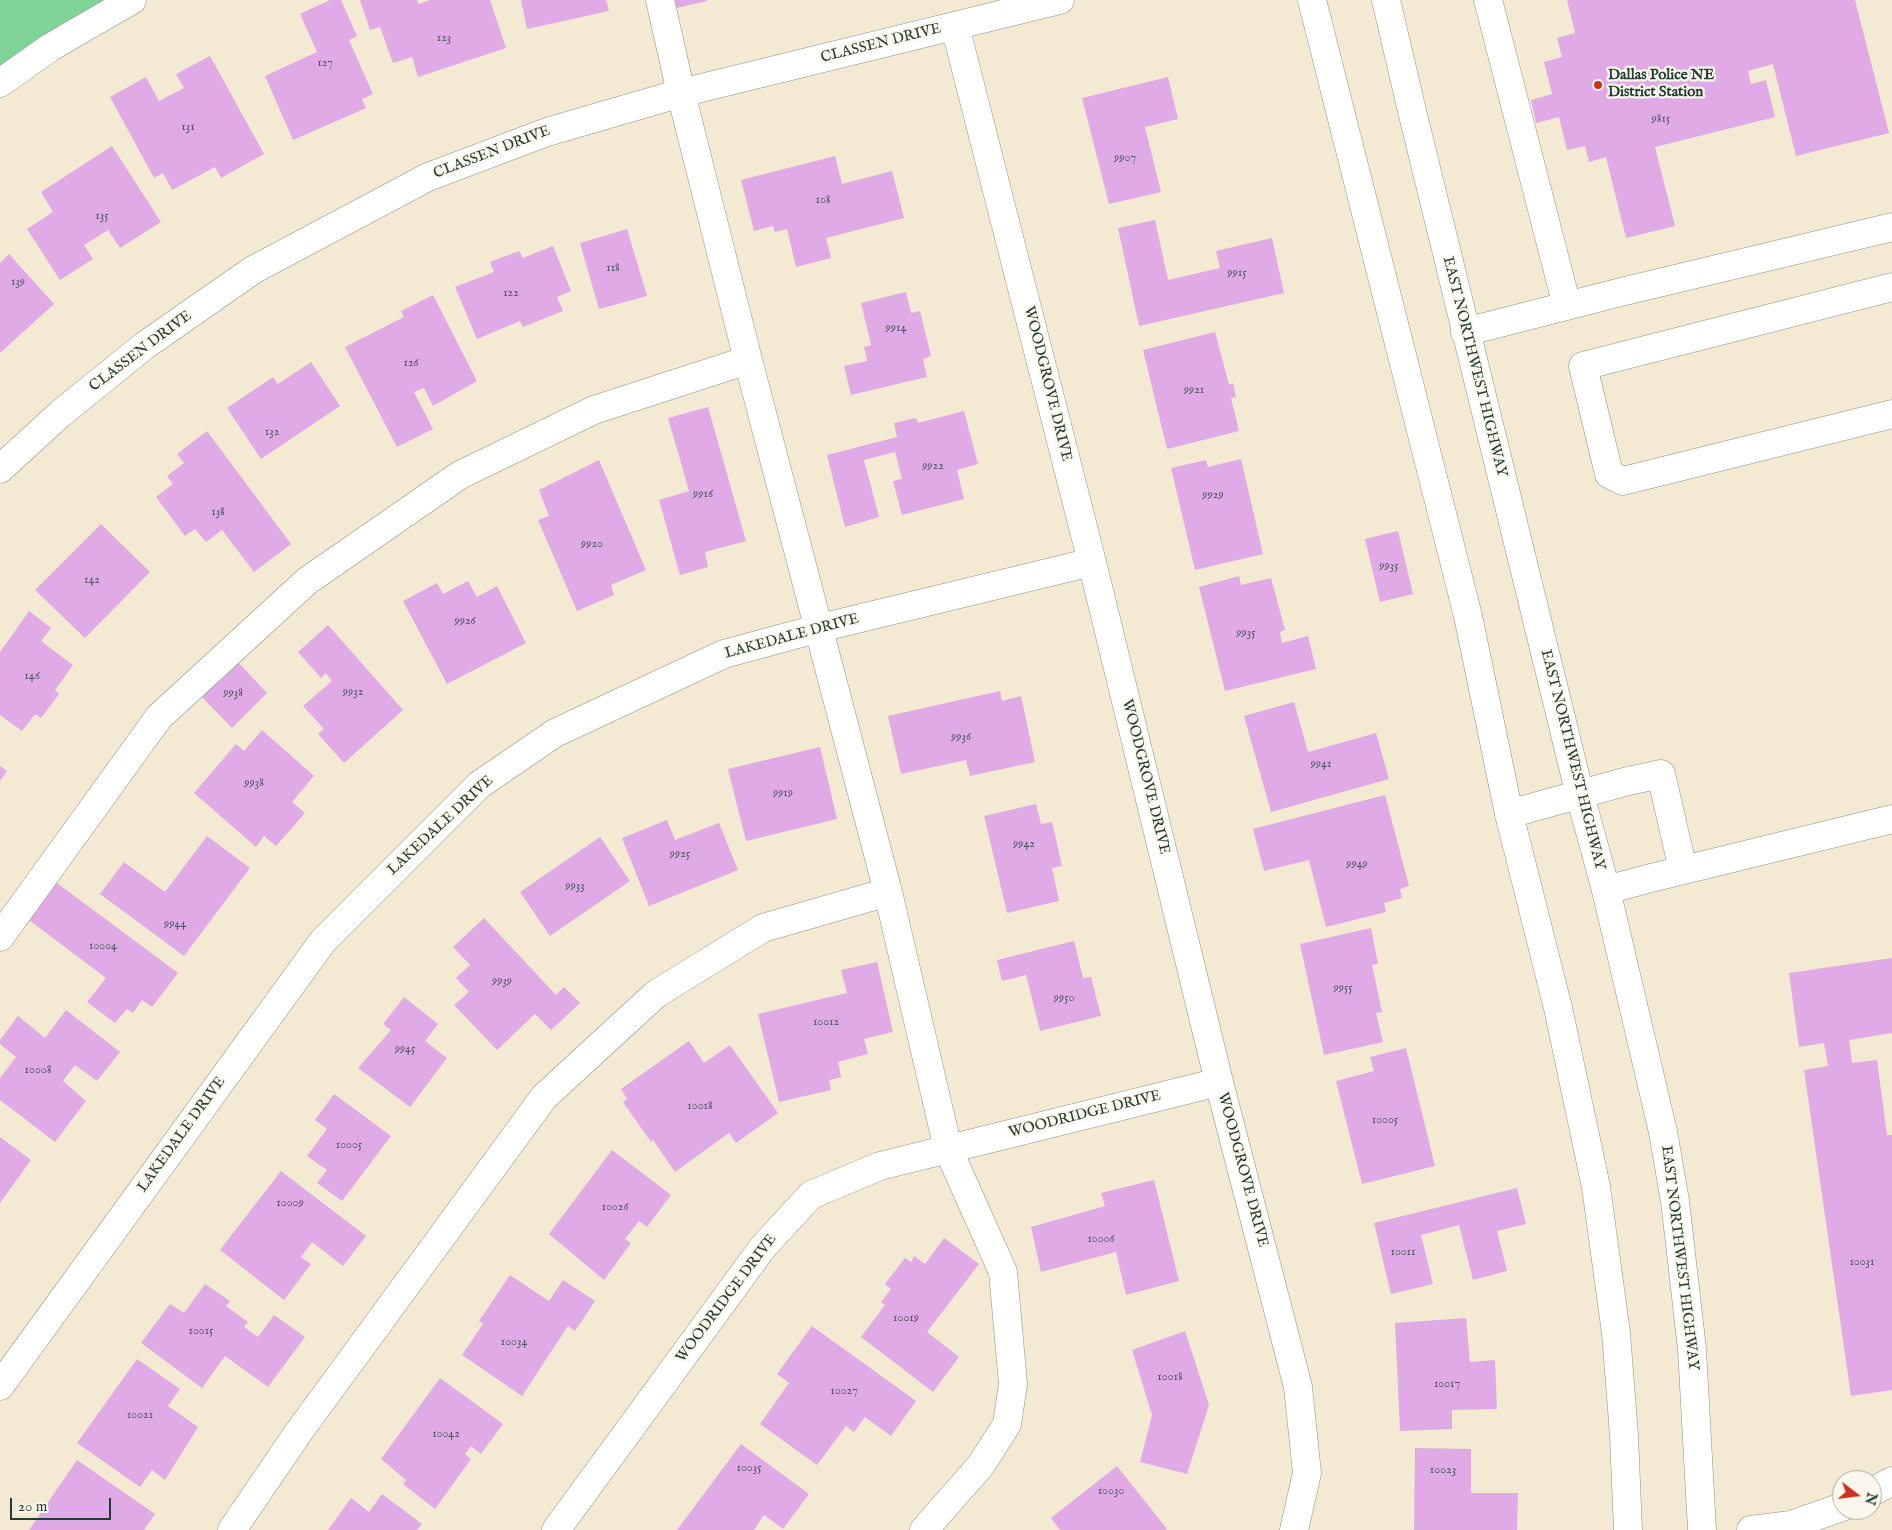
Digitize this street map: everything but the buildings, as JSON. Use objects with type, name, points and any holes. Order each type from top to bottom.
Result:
[{"type":"street","points":[[0,83],[51,47],[132,0]]},
{"type":"street","points":[[660,0],[748,360],[888,892],[948,1149],[1003,1272],[1013,1384],[1007,1424],[981,1465],[924,1530]]},
{"type":"street","name":"CLASSEN DRIVE","points":[[0,470],[60,414],[144,346],[253,270],[428,177],[547,132],[681,92],[1060,0]]},
{"type":"street","points":[[1312,0],[1468,616],[1509,814],[1558,1008],[1596,1187],[1616,1333],[1624,1435],[1628,1530]]},
{"type":"street","name":"EAST NORTHWEST HIGHWAY","points":[[1386,0],[1580,795],[1606,890],[1662,1132],[1675,1201],[1692,1349],[1702,1530]]},
{"type":"street","points":[[1488,0],[1567,306]]},
{"type":"street","name":"WOODGROVE DRIVE","points":[[955,26],[1092,562],[1219,1082],[1298,1387],[1307,1472],[1294,1530]]},
{"type":"street","points":[[1466,332],[1892,227]]},
{"type":"street","points":[[1892,288],[1583,366],[1610,474],[1623,481],[1892,414]]},
{"type":"street","points":[[0,936],[159,717],[307,581],[460,474],[594,410],[748,360]]},
{"type":"street","name":"LAKEDALE DRIVE","points":[[0,1386],[323,940],[479,785],[554,733],[724,654],[820,628],[1092,562]]},
{"type":"street","points":[[1509,814],[1628,781],[1661,774],[1683,870]]},
{"type":"street","points":[[1606,890],[1892,819]]},
{"type":"street","points":[[232,1530],[298,1433],[544,1097],[656,994],[763,928],[888,892]]},
{"type":"street","name":"WOODRIDGE DRIVE","points":[[556,1530],[763,1246],[811,1196],[880,1166],[1219,1082]]},
{"type":"street","points":[[1751,1530],[1790,1525],[1832,1510]]},
{"type":"green space","points":[[0,0],[129,0],[0,82]]},
{"type":"place","name":"Dallas Police NE District Station","points":[[1598,85]]}]
